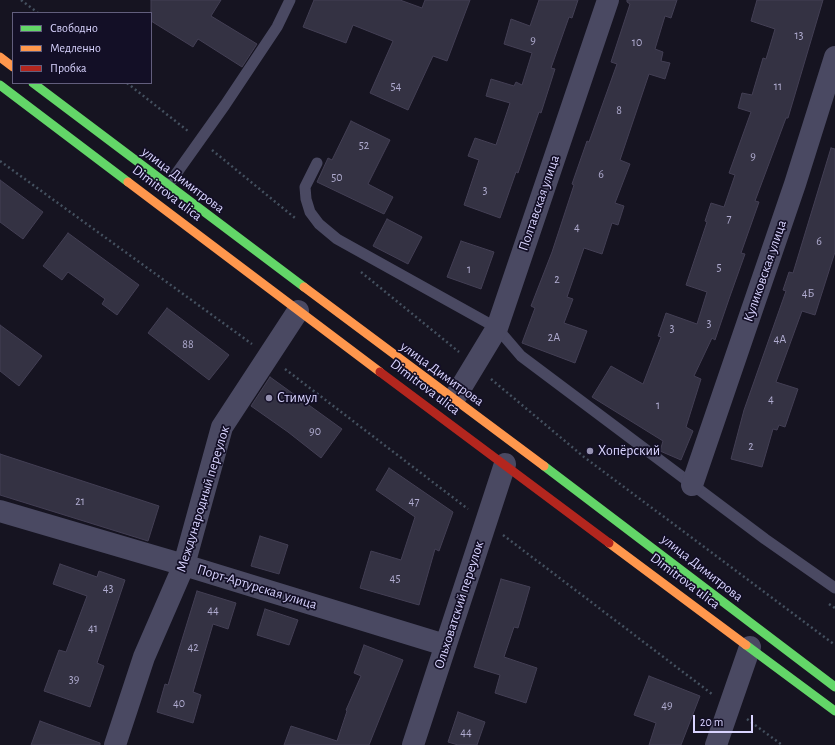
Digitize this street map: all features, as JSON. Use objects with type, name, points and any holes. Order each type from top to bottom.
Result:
[{"type":"main road","points":[[0,57],[12,66]]},
{"type":"main road","name":"улица Димитрова","points":[[35,84],[168,186],[454,399],[835,687]]},
{"type":"main road","name":"Dimitrova ulica","points":[[0,85],[155,201],[298,311],[835,711]]},
{"type":"street","name":"Полтавская улица","points":[[454,399],[497,328],[608,0]]},
{"type":"street","name":"Куликовская улица","points":[[692,485],[795,184],[835,57]]},
{"type":"street","name":"Международный переулок","points":[[115,745],[144,657],[184,565],[222,427],[298,311]]},
{"type":"street","name":"Ольховатский переулок","points":[[413,745],[505,464]]},
{"type":"street","name":"Порт-Артурская улица","points":[[0,511],[184,565],[445,645]]},
{"type":"street","points":[[716,745],[750,647]]},
{"type":"lane","points":[[155,201],[168,186],[225,105],[277,27],[290,0]]},
{"type":"lane","points":[[317,163],[305,187],[306,199],[310,212],[319,224],[337,239],[497,328],[521,356],[765,539],[835,588]]},
{"type":"path","points":[[21,0],[37,12]]},
{"type":"path","points":[[0,161],[268,356],[729,707],[782,745]]},
{"type":"path","points":[[584,457],[835,645]]},
{"type":"building","points":[[151,0],[221,0],[211,16],[257,44],[242,67],[198,39],[193,47],[152,22]]},
{"type":"building","points":[[314,0],[400,0],[422,8],[425,0],[470,0],[447,61],[433,56],[408,110],[370,93],[393,41],[353,25],[346,43],[303,27]]},
{"type":"building","points":[[539,0],[578,0],[572,18],[569,17],[551,68],[555,69],[541,113],[539,112],[518,173],[516,172],[500,218],[464,205],[479,160],[468,156],[475,138],[496,145],[510,103],[486,96],[491,79],[514,86],[516,82],[522,85],[532,53],[504,44],[511,19],[530,26]]},
{"type":"building","points":[[627,0],[677,0],[671,18],[665,16],[655,49],[663,52],[661,61],[670,63],[665,79],[649,74],[620,160],[630,164],[615,203],[624,206],[618,225],[612,223],[602,254],[584,248],[567,297],[573,299],[564,323],[587,331],[575,363],[522,343],[535,308],[531,306],[552,252],[574,185],[572,184],[617,64],[611,62],[630,4]]},
{"type":"building","points":[[757,0],[823,0],[788,118],[786,118],[755,201],[759,202],[741,253],[745,254],[715,340],[712,338],[694,376],[701,379],[686,427],[693,431],[681,460],[660,451],[663,441],[592,397],[611,366],[643,384],[661,337],[658,336],[666,313],[697,324],[707,292],[686,285],[707,222],[705,221],[711,203],[724,207],[735,175],[729,173],[751,112],[738,108],[742,93],[752,95],[763,58],[766,59],[775,29],[751,21]]},
{"type":"building","points":[[351,121],[390,140],[368,184],[393,197],[384,214],[317,182],[328,158],[332,160]]},
{"type":"building","points":[[831,148],[835,149],[835,252],[815,315],[802,311],[776,382],[798,389],[785,427],[779,425],[777,430],[773,429],[762,467],[731,459],[744,410],[786,291],[783,290],[789,272],[793,273]]},
{"type":"building","points":[[0,180],[43,212],[23,239],[0,222]]},
{"type":"building","points":[[387,219],[422,237],[408,264],[373,246]]},
{"type":"building","points":[[68,233],[139,285],[117,315],[102,304],[105,299],[68,272],[62,280],[43,266]]},
{"type":"building","points":[[461,241],[494,252],[481,289],[447,277]]},
{"type":"building","points":[[167,308],[229,355],[209,380],[148,333]]},
{"type":"building","points":[[0,325],[42,356],[19,386],[0,371]]},
{"type":"building","points":[[270,377],[342,429],[321,458],[251,406]]},
{"type":"building","points":[[0,454],[159,506],[148,541],[0,495]]},
{"type":"building","points":[[389,468],[453,512],[439,551],[435,549],[419,605],[360,588],[371,551],[401,560],[415,517],[376,490]]},
{"type":"building","points":[[260,536],[288,545],[279,574],[251,566]]},
{"type":"building","points":[[60,564],[97,577],[99,571],[125,580],[97,663],[104,666],[90,707],[44,691],[59,650],[66,652],[87,596],[53,584]]},
{"type":"building","points":[[501,579],[530,587],[518,628],[514,627],[504,657],[537,668],[526,703],[495,693],[500,675],[474,667]]},
{"type":"building","points":[[197,591],[236,603],[228,629],[213,624],[193,692],[201,695],[193,723],[157,712],[165,684],[168,685]]},
{"type":"building","points":[[265,609],[298,620],[289,645],[257,635]]},
{"type":"building","points":[[364,645],[403,660],[369,745],[284,745],[291,726],[337,741],[347,711],[346,710],[361,676],[354,673]]},
{"type":"building","points":[[649,676],[700,696],[681,745],[649,745],[656,723],[634,715]]},
{"type":"building","points":[[458,712],[485,722],[477,745],[458,745],[448,742]]},
{"type":"building","points":[[40,721],[100,743],[100,745],[31,745]]},
{"type":"traffic: fast","points":[[34,84],[304,287]]},
{"type":"traffic: fast","points":[[0,85],[128,182]]},
{"type":"traffic: fast","points":[[544,466],[835,687]]},
{"type":"traffic: fast","points":[[746,645],[835,711]]},
{"type":"traffic: slow","points":[[0,57],[12,66]]},
{"type":"traffic: slow","points":[[128,182],[380,372]]},
{"type":"traffic: slow","points":[[304,287],[544,466]]},
{"type":"traffic: slow","points":[[609,543],[746,645]]},
{"type":"traffic: jam","points":[[380,372],[609,543]]},
{"type":"place","name":"Стимул","points":[[269,398]]},
{"type":"place","name":"Хопёрский","points":[[590,451]]}]
